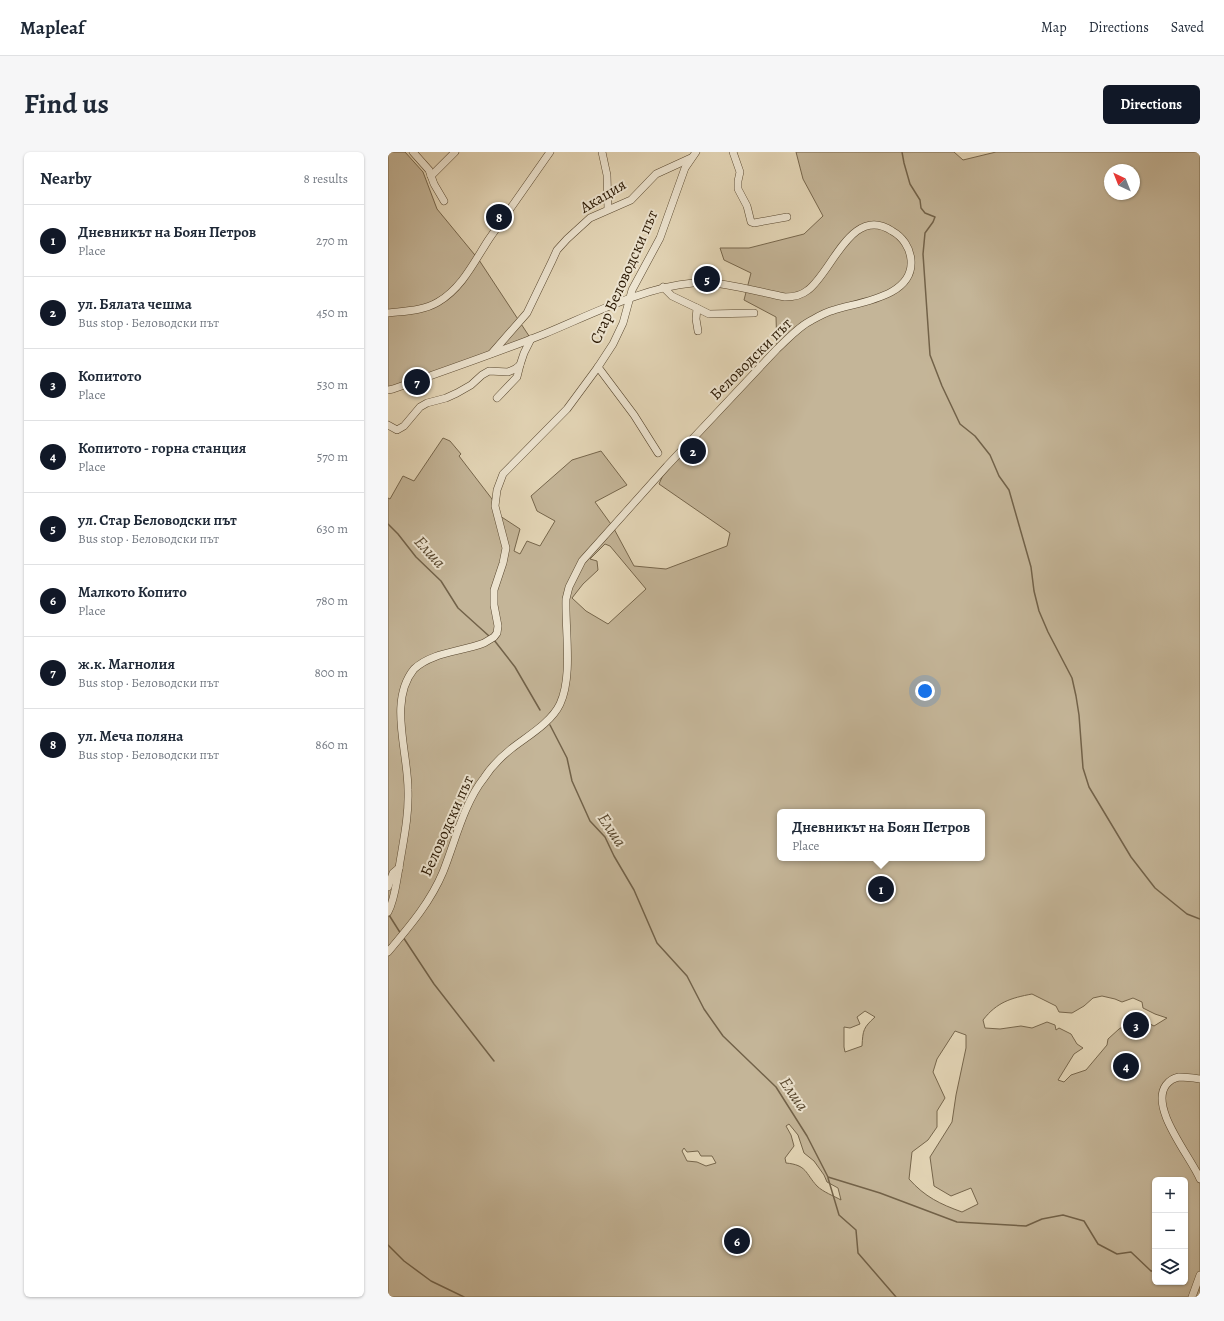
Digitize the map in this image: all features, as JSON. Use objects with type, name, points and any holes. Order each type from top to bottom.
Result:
[{"type":"street","points":[[413,152],[429,170],[434,184],[444,200]]},
{"type":"street","points":[[431,176],[455,152]]},
{"type":"street","points":[[388,313],[421,309],[438,302],[457,287],[473,266],[490,238],[550,152]]},
{"type":"street","points":[[602,152],[606,175],[608,209]]},
{"type":"street","points":[[733,152],[740,172],[738,189],[746,206],[751,222],[754,223],[787,217]]},
{"type":"street","name":"Акация","points":[[490,354],[527,313],[557,250],[573,234],[590,218],[631,200],[656,174],[694,155]]},
{"type":"street","name":"Стар Беловодски път","points":[[388,912],[395,893],[406,831],[408,789],[396,710],[400,689],[408,675],[423,662],[440,655],[474,647],[492,639],[497,633],[498,625],[494,605],[494,590],[505,552],[505,542],[495,506],[497,490],[503,474],[567,409],[598,367],[618,334],[632,290],[660,238],[685,168],[694,155]]},
{"type":"street","name":"Беловодски път","points":[[388,390],[531,339],[630,299],[663,288],[693,283],[711,283],[785,297],[795,296],[808,290],[832,262],[846,240],[854,232],[863,227],[873,225],[884,226],[899,235],[906,243],[910,254],[911,265],[908,275],[901,286],[891,293],[832,310],[810,321],[794,333],[777,349],[667,466],[582,561],[569,587],[566,599],[566,688],[559,705],[551,717],[510,750],[483,778],[464,815],[442,873],[427,904],[388,952]]},
{"type":"street","points":[[663,288],[672,296],[709,314],[754,313]]},
{"type":"street","points":[[697,308],[695,314],[698,332]]},
{"type":"street","points":[[497,398],[518,377],[524,353],[531,339]]},
{"type":"street","points":[[388,425],[397,430],[401,428],[420,407],[427,403],[446,398],[457,393],[471,385],[489,371],[508,372],[520,365]]},
{"type":"street","points":[[598,367],[634,414],[658,453]]},
{"type":"street","points":[[388,887],[393,873],[399,868]]},
{"type":"street","points":[[1200,1079],[1178,1077],[1171,1080],[1164,1087],[1162,1097],[1165,1115],[1200,1179]]},
{"type":"street","points":[[1192,1297],[1200,1275]]},
{"type":"shaded area","points":[[388,152],[405,152],[423,172],[437,209],[479,260],[531,339],[388,390]]},
{"type":"shaded area","points":[[796,152],[954,152],[963,160],[996,152],[1200,152],[1200,1297],[388,1297],[388,498],[390,499],[403,476],[414,481],[443,438],[450,441],[461,454],[459,456],[492,499],[497,514],[520,529],[514,551],[520,554],[527,541],[540,546],[555,521],[537,511],[531,496],[572,460],[601,451],[627,485],[595,502],[613,527],[634,566],[666,569],[727,546],[730,533],[659,484],[667,466],[777,349],[776,317],[744,300],[751,273],[724,260],[720,248],[749,248],[804,234],[823,216],[803,179]],"holes":[[[605,544],[610,546],[646,589],[608,624],[586,611],[572,598],[583,584],[598,570],[597,561],[590,559]],[[1032,994],[1056,1006],[1059,1012],[1072,1013],[1084,1006],[1093,998],[1102,996],[1122,1002],[1133,998],[1142,1002],[1143,1008],[1167,1018],[1154,1026],[1138,1018],[1119,1029],[1108,1039],[1107,1045],[1086,1070],[1071,1075],[1064,1082],[1058,1080],[1074,1054],[1083,1048],[1077,1044],[1071,1034],[1059,1028],[1056,1030],[1055,1025],[1047,1022],[1032,1028],[1021,1026],[1000,1029],[985,1028],[983,1020],[999,1005],[1011,999]],[[865,1011],[875,1017],[864,1030],[862,1046],[845,1052],[844,1027],[850,1028],[860,1024],[857,1017]],[[955,1031],[966,1035],[966,1048],[952,1122],[930,1157],[934,1186],[951,1196],[971,1188],[978,1204],[962,1212],[933,1199],[921,1191],[909,1179],[912,1152],[928,1140],[937,1127],[937,1111],[945,1098],[933,1072],[937,1059]],[[789,1124],[798,1135],[804,1153],[814,1161],[827,1182],[838,1188],[841,1200],[819,1188],[805,1170],[793,1164],[786,1163],[785,1158],[794,1146],[791,1135],[786,1126]],[[684,1148],[687,1152],[698,1151],[701,1156],[712,1156],[716,1163],[706,1166],[697,1162],[687,1161],[682,1151]]]},
{"type":"waterway","points":[[902,152],[910,184],[920,200],[921,208],[925,213],[935,217],[925,233],[923,254],[930,355],[942,386],[960,424],[975,436],[990,455],[999,476],[1009,490],[1031,567],[1034,591],[1039,611],[1048,632],[1072,678],[1079,715],[1083,768],[1089,787],[1131,857],[1155,888],[1187,914],[1200,919]]},
{"type":"waterway","name":"Елша","points":[[388,524],[416,557],[441,581],[458,608],[489,636]]},
{"type":"waterway","name":"Елша","points":[[494,640],[515,667],[540,710]]},
{"type":"waterway","name":"Елша","points":[[550,725],[567,758],[572,781],[590,821],[605,837],[614,856],[634,890],[657,943],[687,976],[704,1009],[723,1036],[776,1087],[807,1136],[828,1177],[880,1193],[957,1222],[1026,1226],[1042,1219],[1063,1215],[1084,1221],[1098,1244],[1117,1254],[1131,1252],[1152,1271]]},
{"type":"waterway","points":[[389,915],[401,934]]},
{"type":"waterway","points":[[403,937],[434,984],[494,1061]]},
{"type":"waterway","points":[[828,1178],[839,1215],[856,1230],[858,1253],[896,1297]]},
{"type":"waterway","points":[[388,1245],[404,1261],[431,1281],[464,1297]]},
{"type":"place","name":"ул. Меча поляна","points":[[499,217]]},
{"type":"place","name":"ул. Стар Беловодски път","points":[[707,279]]},
{"type":"place","name":"ж.к. Магнолия","points":[[417,382]]},
{"type":"place","name":"ул. Бялата чешма","points":[[693,451]]},
{"type":"place","name":"Дневникът на Боян Петров","points":[[881,889]]},
{"type":"place","name":"Копитото","points":[[1136,1025]]},
{"type":"place","name":"Копитото - горна станция","points":[[1126,1066]]},
{"type":"place","name":"Малкото Копито","points":[[737,1241]]}]
